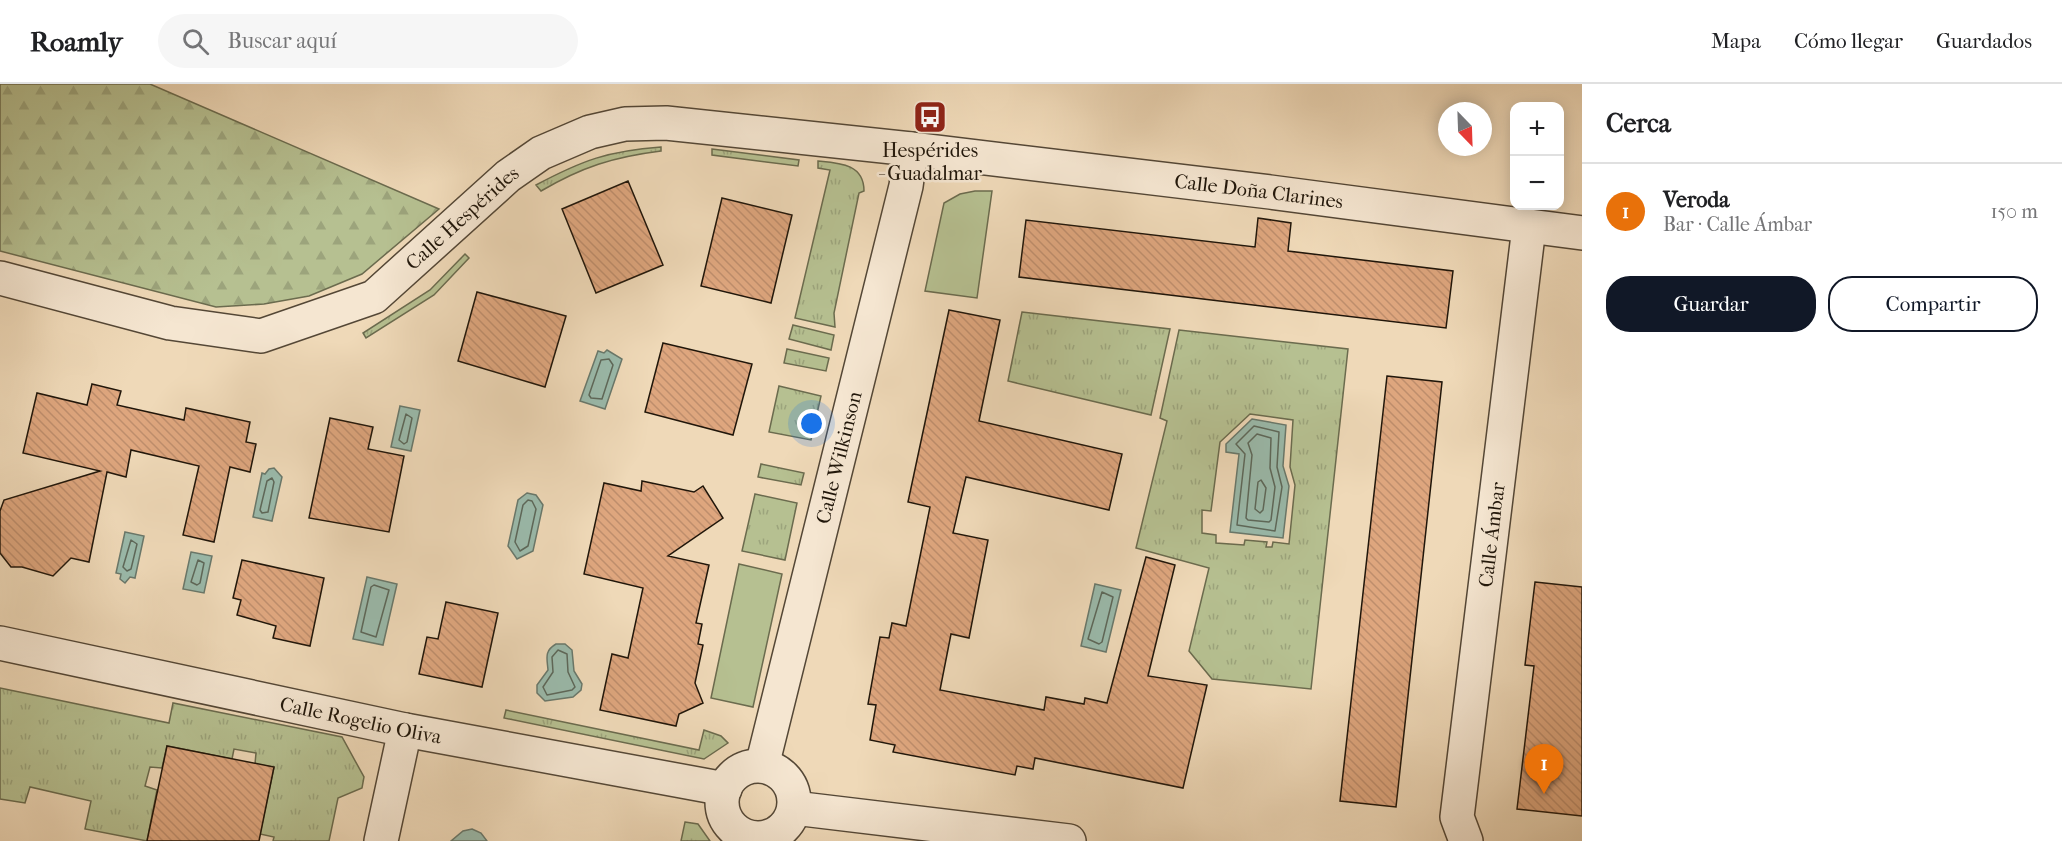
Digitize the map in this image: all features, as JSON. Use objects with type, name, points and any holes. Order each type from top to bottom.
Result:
[{"type":"street","name":"Calle Hespérides","points":[[0,279],[170,323],[261,336],[374,297],[508,176],[541,153],[590,132],[625,124],[666,123],[924,150]]},
{"type":"street","name":"Calle Doña Clarines","points":[[924,150],[1582,233]]},
{"type":"street","name":"Calle Wilkinson","points":[[762,766],[906,186],[924,150]]},
{"type":"street","name":"Calle Ámbar","points":[[1466,841],[1457,817],[1529,227]]},
{"type":"street","name":"Calle Rogelio Oliva","points":[[0,643],[405,730],[725,789]]},
{"type":"street","points":[[381,841],[405,730]]},
{"type":"street","points":[[762,766],[774,769],[790,785],[794,808],[782,829],[748,839],[729,823],[723,801],[725,789],[740,771],[762,766]]},
{"type":"street","points":[[794,808],[1069,841]]},
{"type":"green space","points":[[0,84],[150,84],[439,209],[362,274],[309,296],[264,304],[216,307],[0,251]]},
{"type":"green space","points":[[661,147],[661,151],[628,156],[584,169],[541,191],[536,185],[596,158],[626,151]]},
{"type":"green space","points":[[712,149],[799,160],[798,166],[712,155]]},
{"type":"green space","points":[[818,161],[842,164],[855,170],[863,182],[864,191],[859,193],[834,313],[835,327],[795,318],[830,170],[818,168]]},
{"type":"green space","points":[[992,191],[977,298],[925,291],[944,203],[960,194]]},
{"type":"green space","points":[[465,254],[469,258],[434,295],[366,338],[363,333],[430,290]]},
{"type":"green space","points":[[1022,312],[1170,329],[1151,415],[1008,381]]},
{"type":"green space","points":[[793,325],[834,335],[831,350],[789,339]]},
{"type":"green space","points":[[1179,330],[1348,349],[1311,689],[1212,679],[1189,651],[1209,568],[1136,548],[1167,421],[1160,418]],"holes":[[[1250,414],[1293,420],[1290,467],[1295,485],[1289,544],[1273,542],[1272,547],[1266,547],[1267,542],[1245,540],[1244,545],[1216,543],[1216,535],[1202,533],[1202,510],[1211,511],[1220,442]]]},
{"type":"green space","points":[[787,349],[829,358],[826,371],[784,363]]},
{"type":"green space","points":[[779,386],[821,396],[811,440],[769,432]]},
{"type":"green space","points":[[761,464],[804,473],[801,485],[758,477]]},
{"type":"green space","points":[[755,494],[797,503],[785,560],[742,551]]},
{"type":"green space","points":[[739,564],[782,574],[753,707],[711,698]]},
{"type":"green space","points":[[0,688],[169,723],[173,703],[342,737],[364,777],[362,788],[338,798],[329,841],[273,841],[274,837],[260,834],[274,767],[255,764],[256,753],[234,749],[232,759],[167,746],[162,768],[150,767],[145,786],[157,790],[147,841],[85,829],[91,801],[30,787],[25,803],[0,799]]},
{"type":"green space","points":[[506,710],[699,750],[704,730],[721,736],[728,743],[704,759],[504,718]]},
{"type":"green space","points":[[685,822],[698,824],[710,841],[681,841]]},
{"type":"water","points":[[607,350],[622,359],[605,409],[580,401],[598,351],[604,353]]},
{"type":"water","points":[[400,406],[420,410],[411,451],[391,447]]},
{"type":"water","points":[[1252,419],[1286,425],[1283,466],[1289,486],[1283,538],[1230,532],[1239,454],[1226,452],[1226,444]]},
{"type":"water","points":[[274,468],[282,477],[272,521],[253,517],[262,473],[265,474],[269,469]]},
{"type":"water","points":[[527,493],[536,495],[543,505],[533,551],[517,559],[508,546],[518,500]]},
{"type":"water","points":[[125,532],[144,536],[135,578],[130,577],[125,583],[120,579],[121,574],[116,573]]},
{"type":"water","points":[[191,552],[212,556],[204,593],[183,589]]},
{"type":"water","points":[[367,577],[397,584],[383,645],[353,639]]},
{"type":"water","points":[[1095,584],[1121,590],[1106,652],[1081,646]]},
{"type":"water","points":[[556,644],[565,644],[572,650],[574,671],[582,684],[581,690],[573,697],[545,701],[537,693],[537,685],[548,670],[548,652]]},
{"type":"water","points":[[472,829],[481,833],[487,841],[451,841],[463,831]]},
{"type":"building","points":[[628,181],[663,265],[596,293],[562,209]]},
{"type":"building","points":[[722,198],[792,215],[771,303],[701,286]]},
{"type":"building","points":[[1258,218],[1291,223],[1288,251],[1453,271],[1446,328],[1019,277],[1026,220],[1255,247]]},
{"type":"building","points":[[477,292],[566,316],[545,387],[458,361]]},
{"type":"building","points":[[949,310],[1000,320],[979,421],[1122,454],[1109,510],[966,477],[953,533],[988,540],[969,638],[951,634],[940,690],[1044,710],[1046,697],[1084,704],[1085,698],[1107,703],[1146,557],[1175,565],[1148,676],[1207,685],[1183,788],[1035,758],[1033,769],[1017,766],[1015,775],[893,752],[895,745],[870,740],[876,705],[868,704],[880,637],[889,638],[892,623],[906,626],[930,507],[908,502]]},
{"type":"building","points":[[663,343],[752,364],[733,435],[645,412]]},
{"type":"building","points":[[1387,376],[1442,382],[1396,807],[1340,801]]},
{"type":"building","points":[[92,384],[121,391],[117,405],[184,420],[186,408],[250,422],[246,442],[256,444],[250,472],[230,467],[214,542],[183,535],[199,466],[131,450],[126,477],[107,472],[89,562],[71,558],[53,576],[22,567],[11,567],[0,553],[0,511],[4,500],[100,471],[23,453],[37,393],[87,405]]},
{"type":"building","points":[[330,418],[373,427],[368,449],[404,456],[389,532],[309,518]]},
{"type":"building","points":[[642,481],[694,492],[703,486],[723,518],[668,556],[709,565],[696,623],[702,624],[698,644],[703,645],[695,683],[703,703],[679,714],[676,726],[600,710],[612,654],[628,658],[643,588],[584,574],[604,483],[641,491]]},
{"type":"building","points":[[242,560],[324,578],[310,646],[273,638],[276,626],[237,615],[241,600],[233,598]]},
{"type":"building","points":[[1535,582],[1582,587],[1582,816],[1517,809],[1534,666],[1525,665]]},
{"type":"building","points":[[446,602],[498,613],[482,687],[419,674],[427,637],[438,639]]},
{"type":"building","points":[[167,746],[274,767],[259,841],[147,841]]},
{"type":"place","name":"Hespérides - Guadalmar","points":[[930,117]]},
{"type":"place","name":"Veroda","points":[[1544,794]]}]
